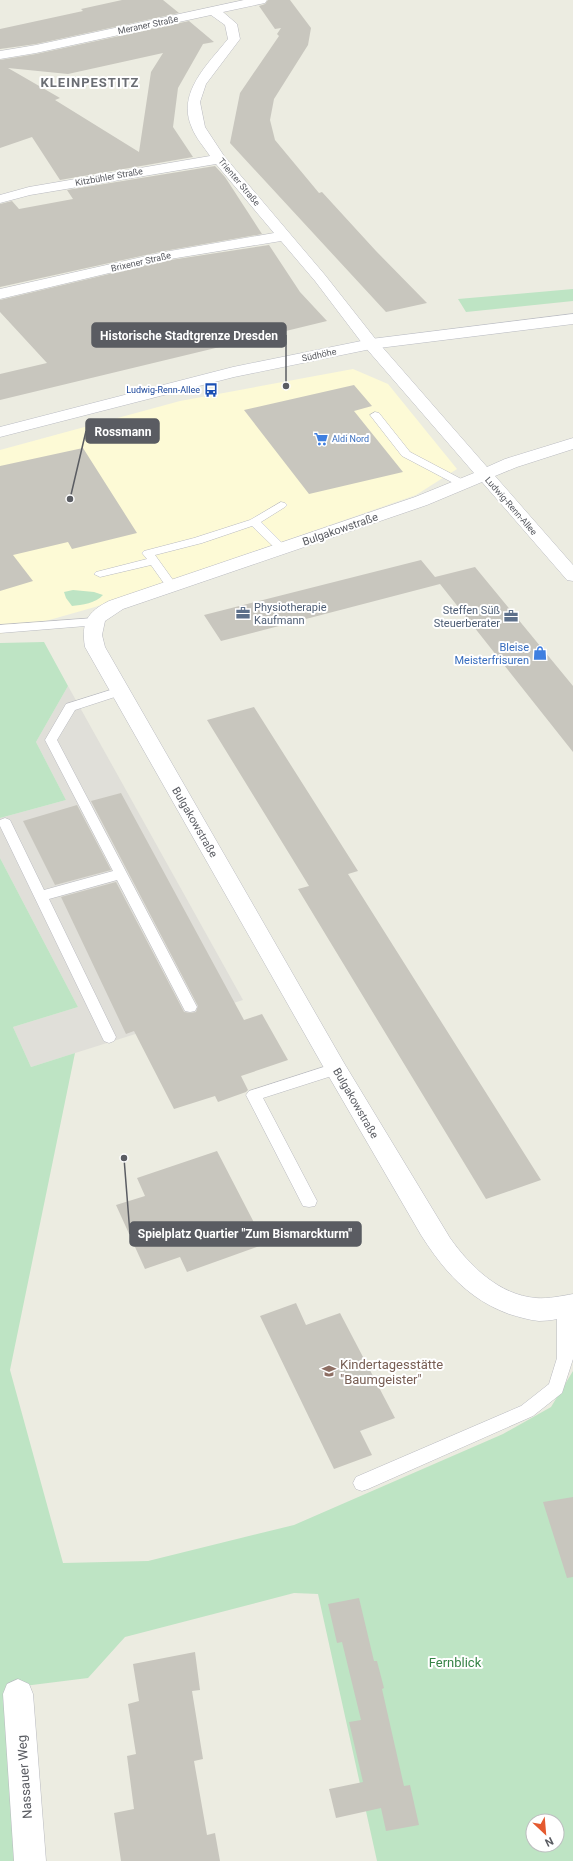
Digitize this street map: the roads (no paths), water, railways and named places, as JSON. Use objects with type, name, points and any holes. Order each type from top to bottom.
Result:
[{"type":"street","name":"Meraner Straße","points":[[0,55],[36,49],[261,0]]},
{"type":"street","name":"Trienter Straße","points":[[213,10],[232,24],[234,39],[200,84],[193,102],[198,127],[219,159],[284,236],[371,344]]},
{"type":"street","name":"Kitzbühler Straße","points":[[0,199],[29,191],[219,159]]},
{"type":"street","name":"Brixener Straße","points":[[0,294],[164,256],[284,236]]},
{"type":"street","name":"Südhöhe","points":[[0,432],[234,372],[371,344],[573,319]]},
{"type":"street","name":"Ludwig-Renn-Allee","points":[[371,344],[573,576]]},
{"type":"street","name":"Bulgakowstraße","points":[[569,1306],[534,1310],[506,1302],[483,1288],[463,1273],[430,1228],[336,1069],[120,691],[95,647],[91,633],[94,622],[100,614],[109,609],[421,501],[483,474],[573,443]]},
{"type":"street","name":"Nassauer Weg","points":[[18,1694],[30,1861]]},
{"type":"lane","points":[[0,59],[36,49]]},
{"type":"lane","points":[[375,415],[406,454],[463,484]]},
{"type":"lane","points":[[172,587],[148,554],[198,541],[254,522],[281,505]]},
{"type":"lane","points":[[254,522],[282,549]]},
{"type":"lane","points":[[100,574],[153,561]]},
{"type":"lane","points":[[0,629],[94,622]]},
{"type":"lane","points":[[120,691],[70,707],[51,740],[190,1007]]},
{"type":"lane","points":[[5,823],[108,1037]]},
{"type":"lane","points":[[40,896],[121,874]]},
{"type":"lane","points":[[309,1202],[254,1096],[336,1069]]},
{"type":"lane","points":[[362,1483],[527,1411],[556,1388],[565,1358],[569,1306]]},
{"type":"place","name":"Historische Stadtgrenze Dresden","points":[[286,386]]},
{"type":"place","name":"Ludwig-Renn-Allee","points":[[211,390]]},
{"type":"place","name":"Aldi Nord","points":[[321,439]]},
{"type":"place","name":"Rossmann","points":[[70,499]]},
{"type":"place","name":"Physiotherapie Kaufmann","points":[[243,613]]},
{"type":"place","name":"Steffen Süß Steuerberater","points":[[511,616]]},
{"type":"place","name":"Bleise Meisterfrisuren","points":[[540,653]]},
{"type":"place","name":"Spielplatz Quartier \"Zum Bismarckturm\"","points":[[124,1158]]},
{"type":"place","name":"Kindertagesstätte \"Baumgeister\"","points":[[329,1371]]},
{"type":"district","name":"KLEINPESTITZ","points":[[90,82]]},
{"type":"park label","name":"Fernblick","points":[[455,1662]]}]
